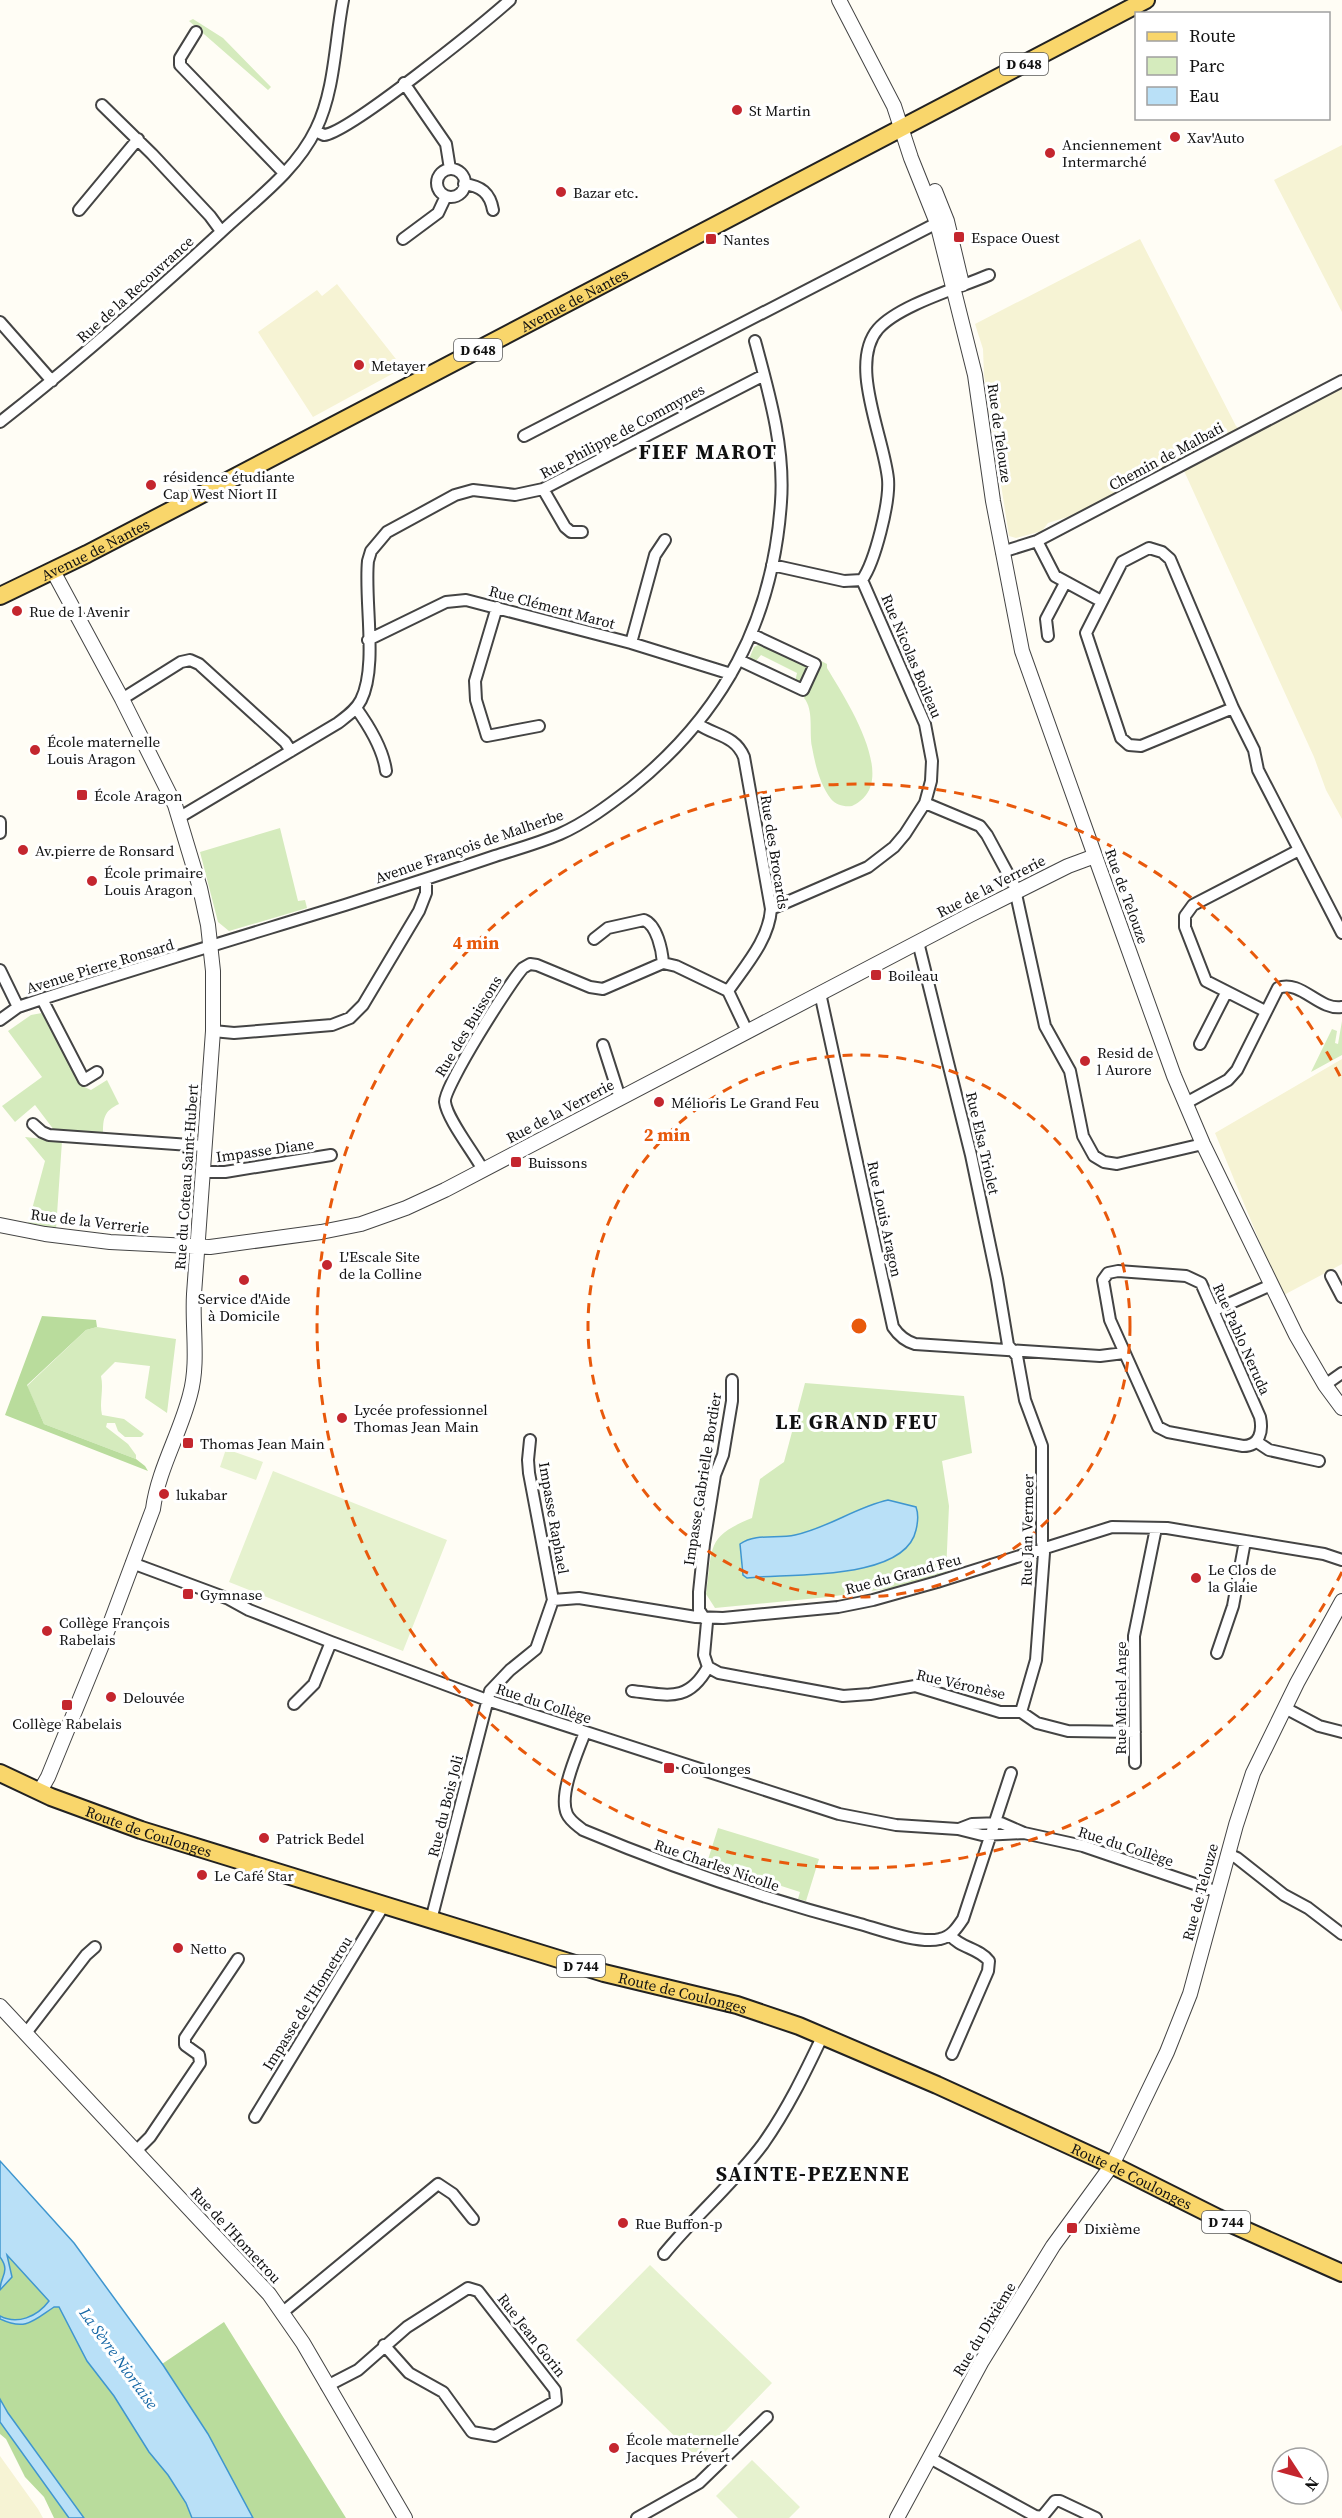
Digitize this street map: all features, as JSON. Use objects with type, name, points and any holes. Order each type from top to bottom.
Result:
[{"type":"main road","name":"Avenue de Nantes","points":[[0,596],[53,571],[1146,0]]},
{"type":"main road","name":"Route de Coulonges","points":[[0,1773],[110,1820],[604,1973],[758,2012],[823,2035],[1112,2165],[1218,2218],[1342,2273]]},
{"type":"street","name":"Rue de la Recouvrance","points":[[0,422],[155,293],[284,173],[315,130],[328,92],[343,0]]},
{"type":"street","points":[[315,130],[324,135],[335,132],[404,83],[510,0]]},
{"type":"street","name":"Rue de Telouze","points":[[839,0],[894,106],[911,151],[911,158],[937,223],[954,289],[973,348],[972,364],[1002,552],[1022,651],[1095,856],[1203,1144],[1296,1335],[1325,1385],[1342,1408]]},
{"type":"street","points":[[196,32],[180,58],[180,65],[284,173]]},
{"type":"street","points":[[404,83],[446,144],[449,151],[450,169]]},
{"type":"street","points":[[102,105],[138,139],[210,216],[221,231]]},
{"type":"street","points":[[79,210],[138,139]]},
{"type":"street","name":"Rue de Telouze","points":[[911,151],[920,159],[947,221],[954,289]]},
{"type":"street","points":[[450,169],[462,175],[464,184],[458,194],[446,196],[438,187],[438,179],[442,172],[450,169]]},
{"type":"street","points":[[464,184],[477,186],[484,191],[491,201],[493,210]]},
{"type":"street","points":[[403,239],[438,213],[446,196]]},
{"type":"street","points":[[524,436],[937,223]]},
{"type":"street","points":[[772,564],[844,581],[862,580],[870,565],[888,493],[884,456],[866,370],[866,352],[872,337],[887,321],[929,298],[989,275]]},
{"type":"street","points":[[0,322],[52,381]]},
{"type":"street","name":"Avenue François de Malherbe","points":[[211,946],[426,880],[560,834],[607,807],[648,774],[698,724],[721,694],[739,660],[763,602],[772,564],[781,502],[781,479],[775,415],[755,341]]},
{"type":"street","name":"Rue Philippe de Commynes","points":[[356,708],[368,678],[368,561],[371,551],[387,532],[464,491],[515,495],[543,489],[764,375]]},
{"type":"street","name":"Chemin de Malbati","points":[[1002,552],[1036,541],[1342,381]]},
{"type":"street","points":[[543,489],[565,527],[571,532],[582,532]]},
{"type":"street","points":[[630,643],[655,555],[665,540]]},
{"type":"street","points":[[1036,541],[1052,573],[1065,584],[1101,601]]},
{"type":"street","points":[[1233,708],[1141,746],[1135,747],[1119,734],[1087,639],[1089,626],[1122,562],[1149,548],[1167,554],[1233,708],[1254,750],[1258,770],[1342,933]]},
{"type":"street","name":"Rue du Coteau Saint-Hubert","points":[[39,1791],[48,1777],[70,1725],[153,1509],[155,1490],[191,1394],[204,1146],[213,1031],[211,946],[200,888],[180,818],[158,768],[53,571]]},
{"type":"street","name":"Rue Nicolas Boileau","points":[[771,909],[868,867],[894,847],[925,803],[931,781],[932,761],[925,724],[862,580]]},
{"type":"street","points":[[1048,636],[1046,619],[1065,584]]},
{"type":"street","name":"Rue Clément Marot","points":[[368,640],[456,599],[630,643],[731,674]]},
{"type":"street","points":[[497,608],[475,681],[476,700],[487,736],[539,726]]},
{"type":"street","points":[[739,660],[803,690],[815,664],[751,634]]},
{"type":"street","points":[[122,699],[186,660],[195,661],[285,742],[291,751]]},
{"type":"street","points":[[180,818],[338,723],[356,708],[384,758],[386,771]]},
{"type":"street","name":"Rue des Brocards","points":[[698,724],[731,739],[744,757],[771,909],[770,920],[761,943],[728,991]]},
{"type":"street","points":[[925,803],[975,823],[984,830],[1016,892],[1045,1026],[1070,1071],[1083,1136],[1094,1156],[1104,1162],[1117,1164],[1203,1144]]},
{"type":"street","points":[[0,822],[0,833]]},
{"type":"street","points":[[1265,1011],[1206,981],[1185,927],[1185,916],[1193,905],[1299,850]]},
{"type":"street","name":"Rue de la Verrerie","points":[[0,1225],[45,1234],[110,1242],[198,1247],[321,1232],[369,1221],[425,1200],[918,942],[1068,866],[1095,856]]},
{"type":"street","points":[[213,1031],[234,1033],[332,1025],[350,1018],[363,1005],[419,911],[426,893],[426,880]]},
{"type":"street","points":[[594,939],[608,927],[648,921],[653,927],[663,963],[676,966],[728,991],[747,1030]]},
{"type":"street","name":"Rue Elsa Triolet","points":[[918,942],[971,1155],[1008,1344],[1013,1350]]},
{"type":"street","name":"Avenue Pierre Ronsard","points":[[0,1020],[18,1007],[211,946]]},
{"type":"street","name":"Rue des Buissons","points":[[483,1170],[447,1110],[445,1097],[447,1090],[516,976],[530,964],[537,965],[590,987],[603,989],[610,988],[652,966],[663,963]]},
{"type":"street","points":[[0,970],[18,1007]]},
{"type":"street","points":[[1186,1103],[1233,1076],[1274,993],[1283,986],[1292,987],[1330,1007],[1342,1006]]},
{"type":"street","name":"Rue Louis Aragon","points":[[820,993],[897,1333],[915,1344],[1013,1350]]},
{"type":"street","points":[[1200,1044],[1226,993]]},
{"type":"street","points":[[42,999],[84,1080],[97,1072]]},
{"type":"street","points":[[603,1045],[620,1098]]},
{"type":"street","points":[[33,1124],[49,1135],[204,1146]]},
{"type":"street","name":"Impasse Diane","points":[[203,1173],[225,1172],[331,1155]]},
{"type":"street","name":"Rue Pablo Neruda","points":[[1118,1272],[1192,1277],[1201,1283],[1215,1310],[1260,1417],[1261,1428],[1257,1442],[1252,1445],[1243,1446],[1163,1430],[1155,1422],[1108,1313],[1102,1283],[1108,1273],[1118,1272]]},
{"type":"street","points":[[1331,1276],[1342,1297]]},
{"type":"street","points":[[1215,1310],[1271,1285]]},
{"type":"street","points":[[1013,1350],[1100,1356],[1124,1353]]},
{"type":"street","name":"Rue Jan Vermeer","points":[[1013,1350],[1017,1356],[1025,1400],[1042,1446],[1043,1548],[1036,1660],[1021,1712]]},
{"type":"street","points":[[1325,1385],[1342,1373]]},
{"type":"street","name":"Impasse Gabrielle Bordier","points":[[704,1617],[699,1610],[704,1544],[715,1475],[723,1455],[732,1401],[732,1380]]},
{"type":"street","name":"Impasse Raphael","points":[[530,1440],[529,1473],[553,1600]]},
{"type":"street","name":"Rue Pablo Neruda","points":[[1257,1442],[1269,1450],[1319,1461]]},
{"type":"street","name":"Rue du Grand Feu","points":[[553,1600],[579,1598],[723,1618],[827,1608],[873,1600],[1102,1529],[1156,1528],[1324,1554],[1342,1560]]},
{"type":"street","name":"Rue Michel Ange","points":[[1136,1763],[1134,1636],[1156,1528]]},
{"type":"street","points":[[1217,1653],[1233,1606],[1245,1541]]},
{"type":"street","name":"Rue du Collège","points":[[132,1563],[229,1599],[249,1610],[331,1642],[487,1700],[839,1814],[896,1825],[958,1829],[991,1835],[1024,1833]]},
{"type":"street","points":[[487,1700],[498,1682],[536,1649],[553,1600]]},
{"type":"street","name":"Rue de Telouze","points":[[1112,2165],[1180,2019],[1253,1773],[1342,1601]]},
{"type":"street","points":[[632,1691],[675,1696],[698,1684],[708,1667],[704,1655],[707,1622],[704,1617]]},
{"type":"street","name":"Rue de Telouze","points":[[1326,1631],[1342,1621]]},
{"type":"street","points":[[294,1704],[314,1684],[331,1642]]},
{"type":"street","name":"Rue Véronèse","points":[[708,1667],[719,1673],[843,1696],[915,1686],[1000,1712],[1021,1712],[1037,1723],[1068,1731],[1135,1732]]},
{"type":"street","name":"Rue du Bois Joli","points":[[431,1920],[487,1700]]},
{"type":"street","points":[[1285,1708],[1319,1726],[1342,1732]]},
{"type":"street","name":"Rue Charles Nicolle","points":[[585,1732],[565,1794],[567,1814],[573,1823],[583,1830],[658,1861],[795,1907],[889,1932],[930,1940],[950,1935]]},
{"type":"street","points":[[952,2054],[988,1971],[989,1961],[984,1955],[963,1946],[950,1935],[963,1919],[1011,1773]]},
{"type":"street","name":"Rue du Collège","points":[[958,1829],[972,1824],[995,1822],[1024,1833],[1083,1846],[1218,1892]]},
{"type":"street","points":[[1228,1854],[1237,1858],[1284,1895],[1308,1908],[1342,1934]]},
{"type":"street","name":"Impasse de l'Hometrou","points":[[255,2117],[384,1905]]},
{"type":"street","points":[[26,2033],[86,1955],[96,1947]]},
{"type":"street","points":[[135,2152],[150,2137],[200,2063],[199,2055],[185,2045],[185,2038],[238,1959]]},
{"type":"street","name":"Rue de l'Hometrou","points":[[0,2006],[269,2294],[283,2312],[405,2518]]},
{"type":"street","points":[[664,2254],[735,2178],[762,2144],[785,2111],[823,2035]]},
{"type":"street","name":"Rue du Dixième","points":[[897,2518],[982,2361],[1053,2246],[1112,2165]]},
{"type":"street","points":[[283,2312],[438,2184],[453,2194],[473,2218]]},
{"type":"street","name":"Rue Jean Gorin","points":[[327,2386],[358,2370],[384,2345],[407,2327],[468,2288],[478,2291],[555,2390],[556,2402],[495,2436],[472,2432],[443,2392],[409,2373],[384,2345]]},
{"type":"street","points":[[637,2518],[699,2483],[767,2417]]},
{"type":"street","points":[[930,2458],[1035,2516],[1042,2517],[1055,2501],[1060,2501],[1096,2518]]},
{"type":"shaded area","points":[[1342,145],[1342,312],[1274,180]]},
{"type":"shaded area","points":[[1140,239],[1236,426],[1246,435],[1342,386],[1342,819],[1326,790],[1314,757],[1180,462],[1077,514],[1048,523],[1042,531],[1016,538],[1009,536],[984,375],[983,349],[975,324]]},
{"type":"shaded area","points":[[337,284],[403,368],[313,417],[258,332],[317,290],[322,296]]},
{"type":"shaded area","points":[[1342,1059],[1342,1264],[1282,1296],[1215,1133]]},
{"type":"shaded area","points":[[0,2456],[38,2509],[43,2518],[0,2518]]},
{"type":"green space","points":[[193,19],[223,38],[271,87],[268,90],[189,21]]},
{"type":"green space","points":[[760,644],[808,665],[809,668],[802,685],[795,682],[797,673],[761,655],[756,661],[749,659],[754,647]]},
{"type":"green space","points":[[819,660],[827,664],[827,668],[862,731],[872,766],[872,782],[865,797],[852,806],[840,805],[831,799],[821,781],[815,760],[809,708],[804,698]]},
{"type":"green space","points":[[280,828],[298,901],[305,900],[307,908],[229,931],[218,922],[200,852]]},
{"type":"green space","points":[[42,1013],[80,1085],[91,1090],[107,1080],[119,1104],[110,1109],[105,1116],[103,1134],[54,1130],[35,1105],[15,1122],[2,1106],[42,1077],[8,1031],[31,1015]]},
{"type":"green space","points":[[1342,1021],[1342,1055],[1311,1072],[1332,1029],[1337,1031],[1335,1043],[1338,1044]]},
{"type":"green space","points":[[25,1137],[62,1141],[56,1229],[28,1224],[45,1161]]},
{"type":"green space","points":[[42,1316],[96,1320],[97,1327],[86,1330],[27,1385],[44,1424],[136,1459],[148,1471],[5,1415]]},
{"type":"green space","points":[[97,1327],[176,1339],[167,1413],[145,1398],[150,1366],[115,1362],[101,1376],[102,1415],[124,1419],[144,1434],[141,1437],[125,1437],[118,1431],[115,1423],[107,1423],[106,1427],[128,1444],[136,1455],[136,1459],[44,1424],[27,1386],[86,1330]]},
{"type":"green space","points":[[805,1383],[964,1396],[972,1453],[942,1461],[949,1506],[946,1572],[907,1586],[828,1597],[715,1608],[706,1594],[714,1546],[726,1531],[752,1518],[760,1479],[784,1462]],"holes":[[[888,1500],[916,1507],[918,1513],[916,1530],[907,1547],[891,1559],[868,1567],[842,1572],[747,1578],[742,1573],[740,1544],[746,1541],[800,1535]]]},
{"type":"green space","points":[[226,1449],[263,1462],[256,1480],[220,1467]]},
{"type":"green space","points":[[273,1471],[447,1540],[403,1651],[229,1582]]},
{"type":"green space","points":[[718,1828],[819,1859],[806,1901],[798,1899],[800,1892],[716,1865],[714,1872],[705,1869]]},
{"type":"green space","points":[[0,2161],[74,2243],[162,2364],[224,2322],[346,2518],[54,2518],[44,2497],[25,2477],[6,2439],[0,2434]]},
{"type":"green space","points":[[650,2265],[772,2383],[698,2459],[576,2340]]},
{"type":"green space","points":[[752,2460],[800,2507],[789,2518],[738,2518],[716,2496]]},
{"type":"water","points":[[888,1500],[916,1507],[918,1516],[916,1530],[907,1547],[890,1559],[868,1567],[842,1572],[747,1578],[743,1575],[740,1544],[760,1537],[788,1536],[807,1532],[865,1507]]},
{"type":"water","name":"La Sèvre Niortaise","points":[[0,2161],[74,2243],[163,2365],[208,2434],[253,2518],[192,2518],[186,2503],[168,2475],[149,2452],[114,2396],[87,2361],[59,2307],[54,2307],[29,2323],[16,2324],[0,2319],[0,2316],[13,2320],[26,2318],[39,2311],[49,2301],[7,2255],[12,2277],[0,2290],[5,2267],[0,2257]]},
{"type":"water","points":[[0,2399],[84,2518],[69,2518],[0,2422]]},
{"type":"place","name":"St Martin","points":[[737,110]]},
{"type":"place","name":"Xav'Auto","points":[[1175,137]]},
{"type":"place","name":"Anciennement Intermarché","points":[[1050,153]]},
{"type":"place","name":"Bazar etc.","points":[[561,192]]},
{"type":"place","name":"Espace Ouest","points":[[959,237]]},
{"type":"place","name":"Nantes","points":[[711,239]]},
{"type":"place","name":"Metayer","points":[[359,365]]},
{"type":"place","name":"résidence étudiante Cap West Niort II","points":[[151,485]]},
{"type":"place","name":"Rue de l Avenir","points":[[17,611]]},
{"type":"place","name":"École maternelle Louis Aragon","points":[[35,750]]},
{"type":"place","name":"École Aragon","points":[[82,795]]},
{"type":"place","name":"Av.pierre de Ronsard","points":[[23,850]]},
{"type":"place","name":"École primaire Louis Aragon","points":[[92,881]]},
{"type":"place","name":"Boileau","points":[[876,975]]},
{"type":"place","name":"Resid de l Aurore","points":[[1085,1061]]},
{"type":"place","name":"Mélioris Le Grand Feu","points":[[659,1102]]},
{"type":"place","name":"Buissons","points":[[516,1162]]},
{"type":"place","name":"L'Escale Site de la Colline","points":[[327,1265]]},
{"type":"place","name":"Service d'Aide à Domicile","points":[[244,1280]]},
{"type":"place","name":"Lycée professionnel Thomas Jean Main","points":[[342,1418]]},
{"type":"place","name":"Thomas Jean Main","points":[[188,1443]]},
{"type":"place","name":"lukabar","points":[[164,1494]]},
{"type":"place","name":"Le Clos de la Glaie","points":[[1196,1578]]},
{"type":"place","name":"Gymnase","points":[[188,1594]]},
{"type":"place","name":"Collège François Rabelais","points":[[47,1631]]},
{"type":"place","name":"Delouvée","points":[[111,1697]]},
{"type":"place","name":"Collège Rabelais","points":[[67,1705]]},
{"type":"place","name":"Coulonges","points":[[669,1768]]},
{"type":"place","name":"Patrick Bedel","points":[[264,1838]]},
{"type":"place","name":"Le Café Star","points":[[202,1875]]},
{"type":"place","name":"Netto","points":[[178,1948]]},
{"type":"place","name":"Rue Buffon-p","points":[[623,2223]]},
{"type":"place","name":"Dixième","points":[[1072,2228]]},
{"type":"place","name":"École maternelle Jacques Prévert","points":[[614,2448]]},
{"type":"district","name":"FIEF MAROT","points":[[708,451]]},
{"type":"district","name":"LE GRAND FEU","points":[[857,1421]]},
{"type":"district","name":"SAINTE-PEZENNE","points":[[813,2173]]}]
